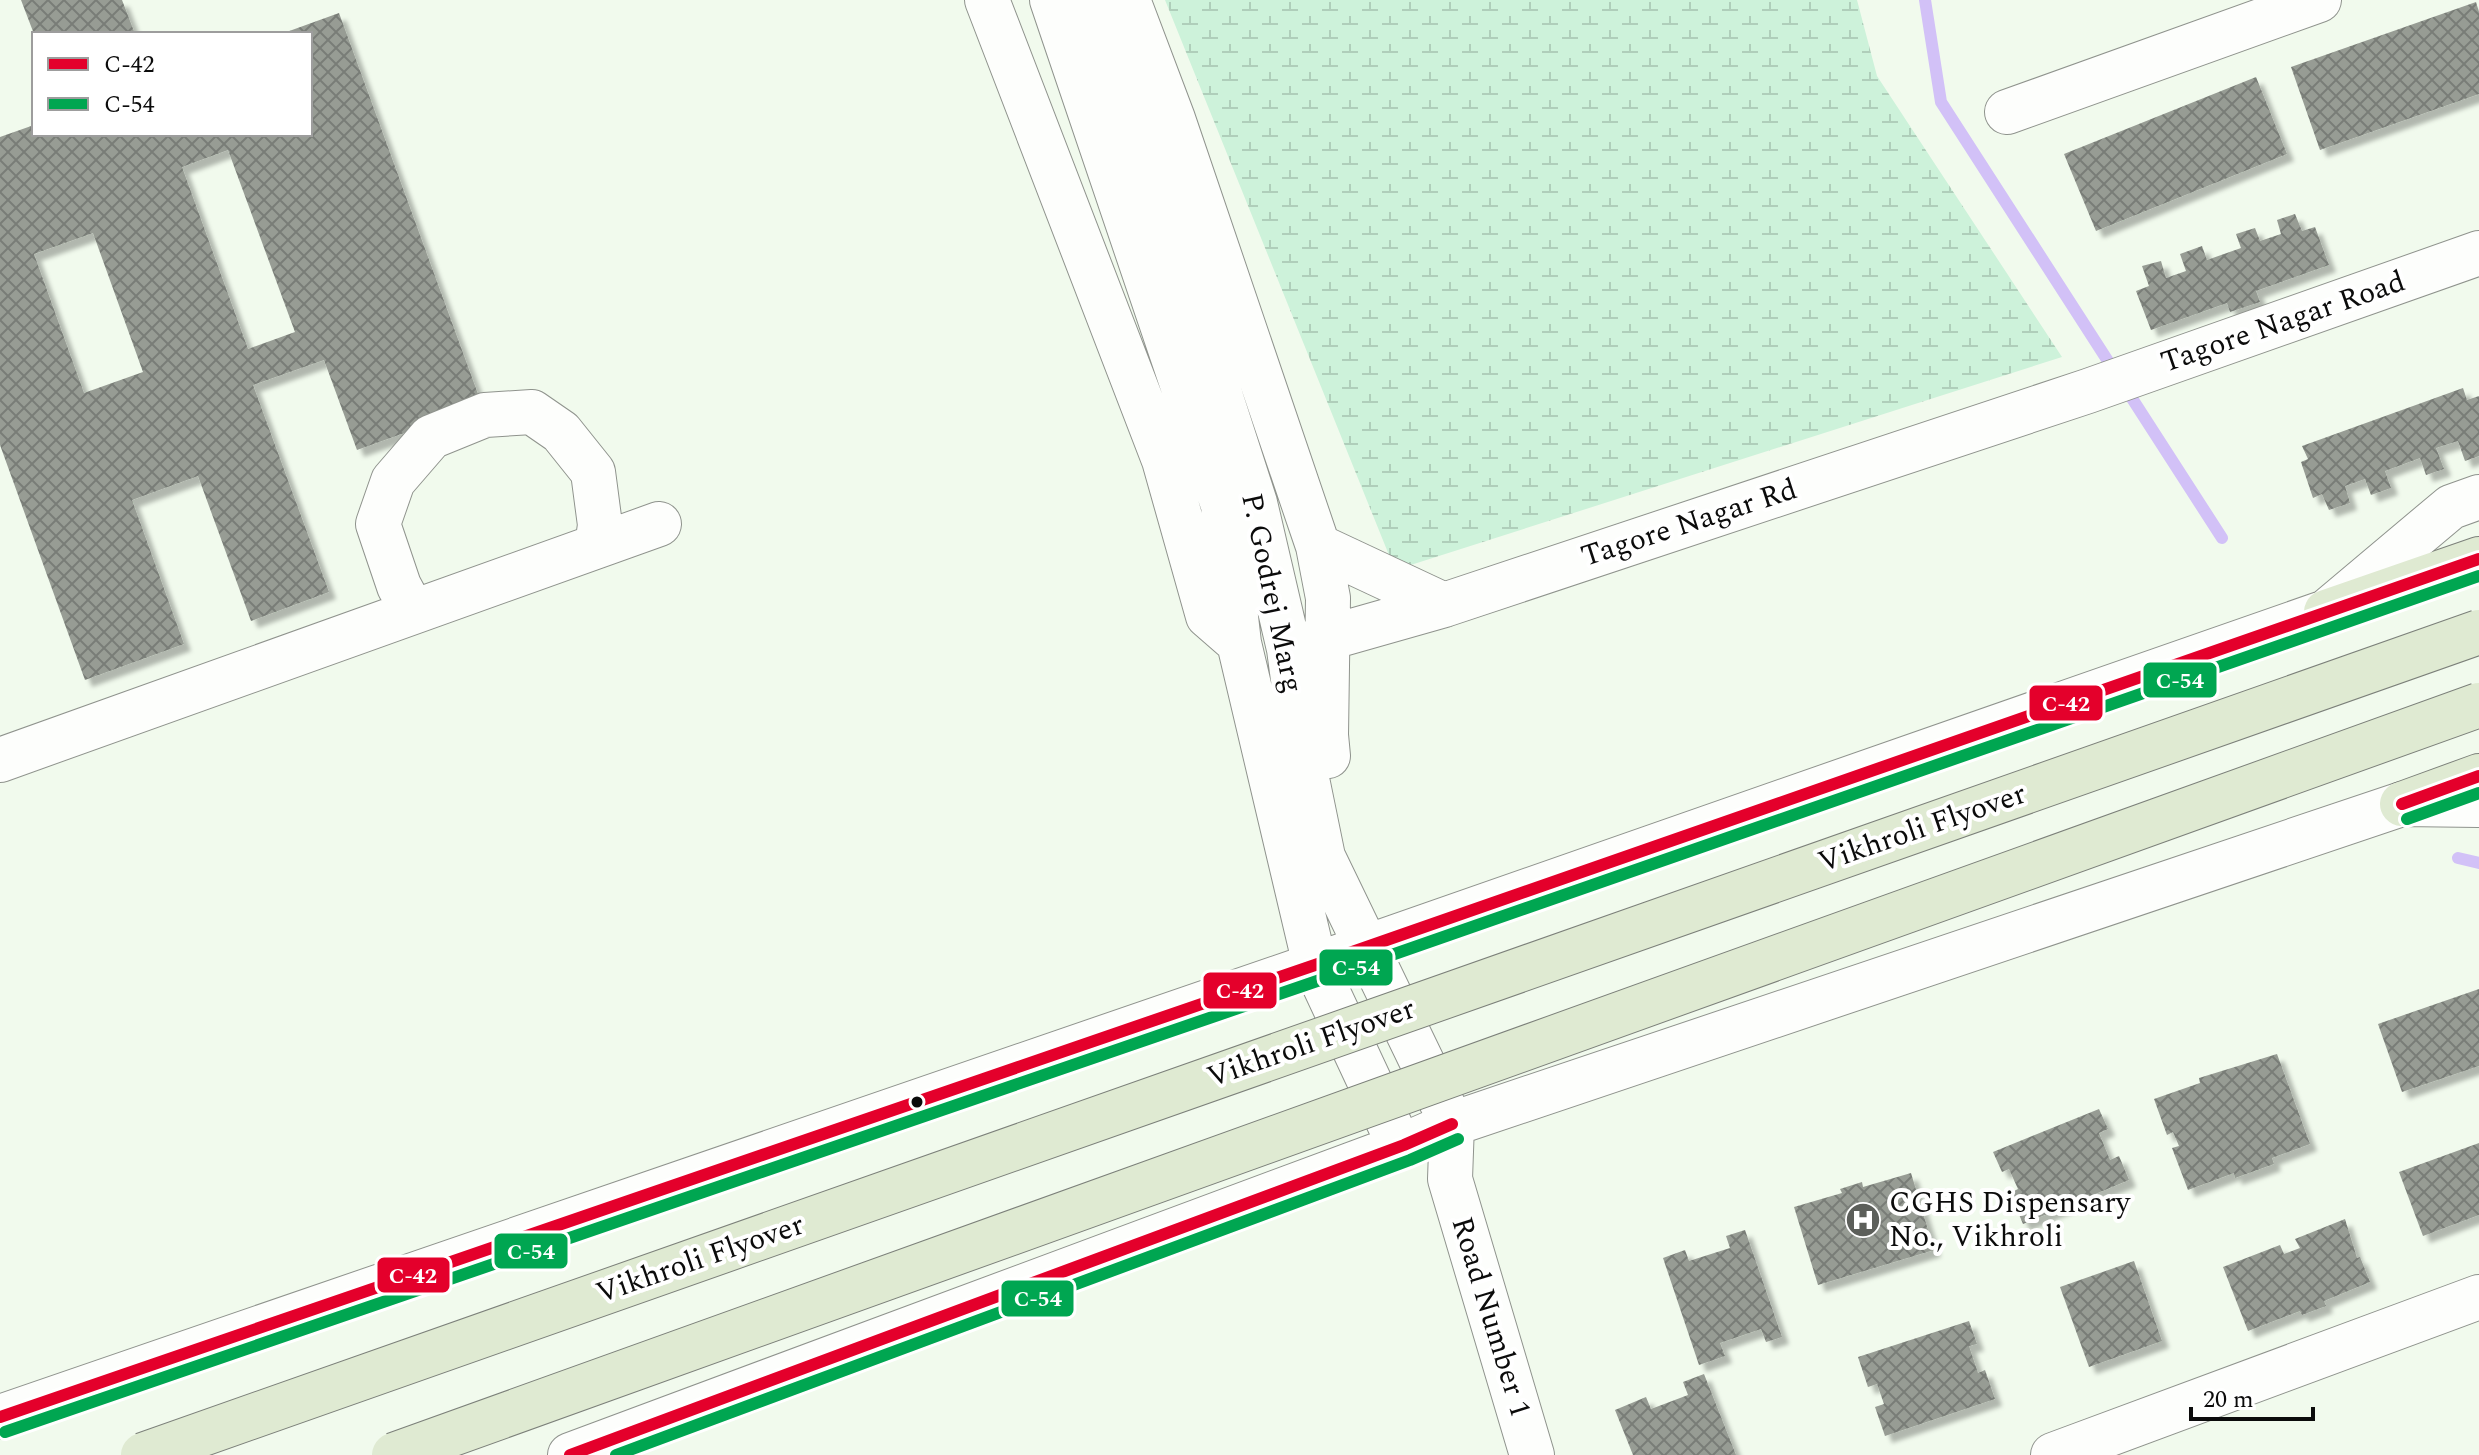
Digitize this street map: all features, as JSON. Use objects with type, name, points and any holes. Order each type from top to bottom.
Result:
[{"type":"highway","points":[[2326,612],[2479,559]]},
{"type":"highway","name":"Vikhroli Flyover","points":[[143,1455],[2479,632]]},
{"type":"highway","points":[[394,1455],[2479,705]]},
{"type":"highway","points":[[2402,804],[2479,776]]},
{"type":"street","points":[[987,0],[1164,460],[1208,616],[1239,643]]},
{"type":"street","points":[[1052,0],[1239,504],[1239,643],[1315,965],[1391,1132],[1450,1179]]},
{"type":"street","name":"P. Godrej Marg","points":[[1093,0],[1239,504],[1308,644],[1323,857],[1375,943],[1452,1124],[1450,1179]]},
{"type":"street","points":[[1128,0],[1173,119],[1318,546],[1328,598],[1308,644]]},
{"type":"street","points":[[2007,112],[2319,0]]},
{"type":"street","name":"Tagore Nagar Road","points":[[2088,391],[2479,253]]},
{"type":"street","name":"Tagore Nagar Rd","points":[[1308,644],[1444,605],[2088,391]]},
{"type":"street","points":[[413,612],[399,586],[378,524],[393,481],[431,437],[485,415],[532,412],[561,432],[593,472],[600,525],[597,546]]},
{"type":"street","points":[[0,1417],[1315,965],[2326,612],[2451,507],[2479,497]]},
{"type":"street","points":[[0,760],[659,524]]},
{"type":"street","points":[[1318,546],[1444,605]]},
{"type":"street","points":[[570,1455],[1404,1145],[1452,1124],[2402,804],[2479,805]]},
{"type":"street","name":"Road Number 1","points":[[1450,1179],[1532,1455]]},
{"type":"street","points":[[2053,1455],[2479,1297]]},
{"type":"green space","points":[[1165,0],[1857,0],[1877,76],[2062,357],[1395,570]]},
{"type":"building","points":[[21,0],[122,0],[134,32],[33,32]]},
{"type":"building","points":[[2476,2],[2479,12],[2479,94],[2320,150],[2291,67]]},
{"type":"building","points":[[339,13],[482,405],[357,450],[324,360],[253,385],[329,592],[251,621],[198,476],[132,500],[184,644],[85,680],[0,445],[0,137],[32,126],[32,136],[312,136],[312,32],[287,32]],"holes":[[[228,150],[295,332],[248,349],[182,167]],[[93,233],[143,372],[84,393],[34,254]]]},
{"type":"building","points":[[2256,77],[2287,154],[2096,231],[2064,154]]},
{"type":"building","points":[[2295,214],[2302,231],[2315,227],[2329,265],[2256,291],[2260,302],[2230,312],[2227,303],[2151,330],[2136,291],[2149,286],[2142,266],[2161,261],[2166,278],[2186,271],[2180,254],[2202,246],[2207,260],[2241,248],[2236,234],[2255,228],[2260,241],[2281,234],[2277,220]]},
{"type":"building","points":[[2463,388],[2467,400],[2479,396],[2479,456],[2465,461],[2458,441],[2436,448],[2444,469],[2426,475],[2420,458],[2385,471],[2391,488],[2371,495],[2365,479],[2345,486],[2350,503],[2329,510],[2322,494],[2313,498],[2301,462],[2308,459],[2302,446]]},
{"type":"building","points":[[2479,989],[2479,1066],[2402,1092],[2378,1024]]},
{"type":"building","points":[[2277,1054],[2310,1144],[2272,1158],[2274,1164],[2235,1178],[2234,1173],[2188,1190],[2172,1148],[2179,1146],[2173,1132],[2167,1135],[2154,1099],[2200,1083],[2199,1078]]},
{"type":"building","points":[[2099,1109],[2108,1129],[2099,1133],[2110,1160],[2119,1156],[2129,1180],[2023,1224],[2010,1193],[2018,1189],[2009,1169],[2002,1172],[1993,1152]]},
{"type":"building","points":[[2479,1143],[2479,1215],[2423,1236],[2399,1172]]},
{"type":"building","points":[[1911,1173],[1934,1250],[1818,1285],[1794,1207],[1842,1193],[1840,1189],[1862,1182],[1863,1187]]},
{"type":"building","points":[[2345,1219],[2357,1258],[2360,1257],[2370,1282],[2324,1301],[2326,1306],[2302,1315],[2300,1311],[2248,1331],[2223,1267],[2280,1245],[2284,1254],[2300,1248],[2295,1239]]},
{"type":"building","points":[[1745,1230],[1782,1337],[1766,1342],[1761,1329],[1720,1343],[1725,1356],[1699,1365],[1663,1258],[1685,1250],[1689,1261],[1730,1248],[1726,1236]]},
{"type":"building","points":[[2134,1261],[2162,1341],[2089,1367],[2060,1287]]},
{"type":"building","points":[[1969,1321],[1977,1344],[1969,1346],[1978,1373],[1985,1370],[1995,1399],[1885,1436],[1875,1407],[1884,1404],[1877,1384],[1868,1387],[1858,1357]]},
{"type":"building","points":[[1704,1374],[1736,1455],[1633,1455],[1615,1410],[1646,1397],[1651,1409],[1688,1395],[1683,1382]]},
{"type":"waterway","points":[[1925,0],[1941,102],[2222,538]]},
{"type":"waterway","points":[[2458,858],[2479,863]]},
{"type":"transit line","name":"C-42","points":[[0,1417],[1315,965],[2479,559]]},
{"type":"transit line","name":"C-54","points":[[5,1432],[1320,980],[2479,576]]},
{"type":"transit line","name":"C-42","points":[[2402,804],[2479,776]]},
{"type":"transit line","name":"C-54","points":[[2407,819],[2479,793]]},
{"type":"transit line","name":"C-42","points":[[570,1455],[1404,1145],[1452,1124]]},
{"type":"transit line","name":"C-54","points":[[616,1455],[1410,1160],[1458,1139]]},
{"type":"place","name":"CGHS Dispensary No., Vikhroli","points":[[1863,1220]]}]
